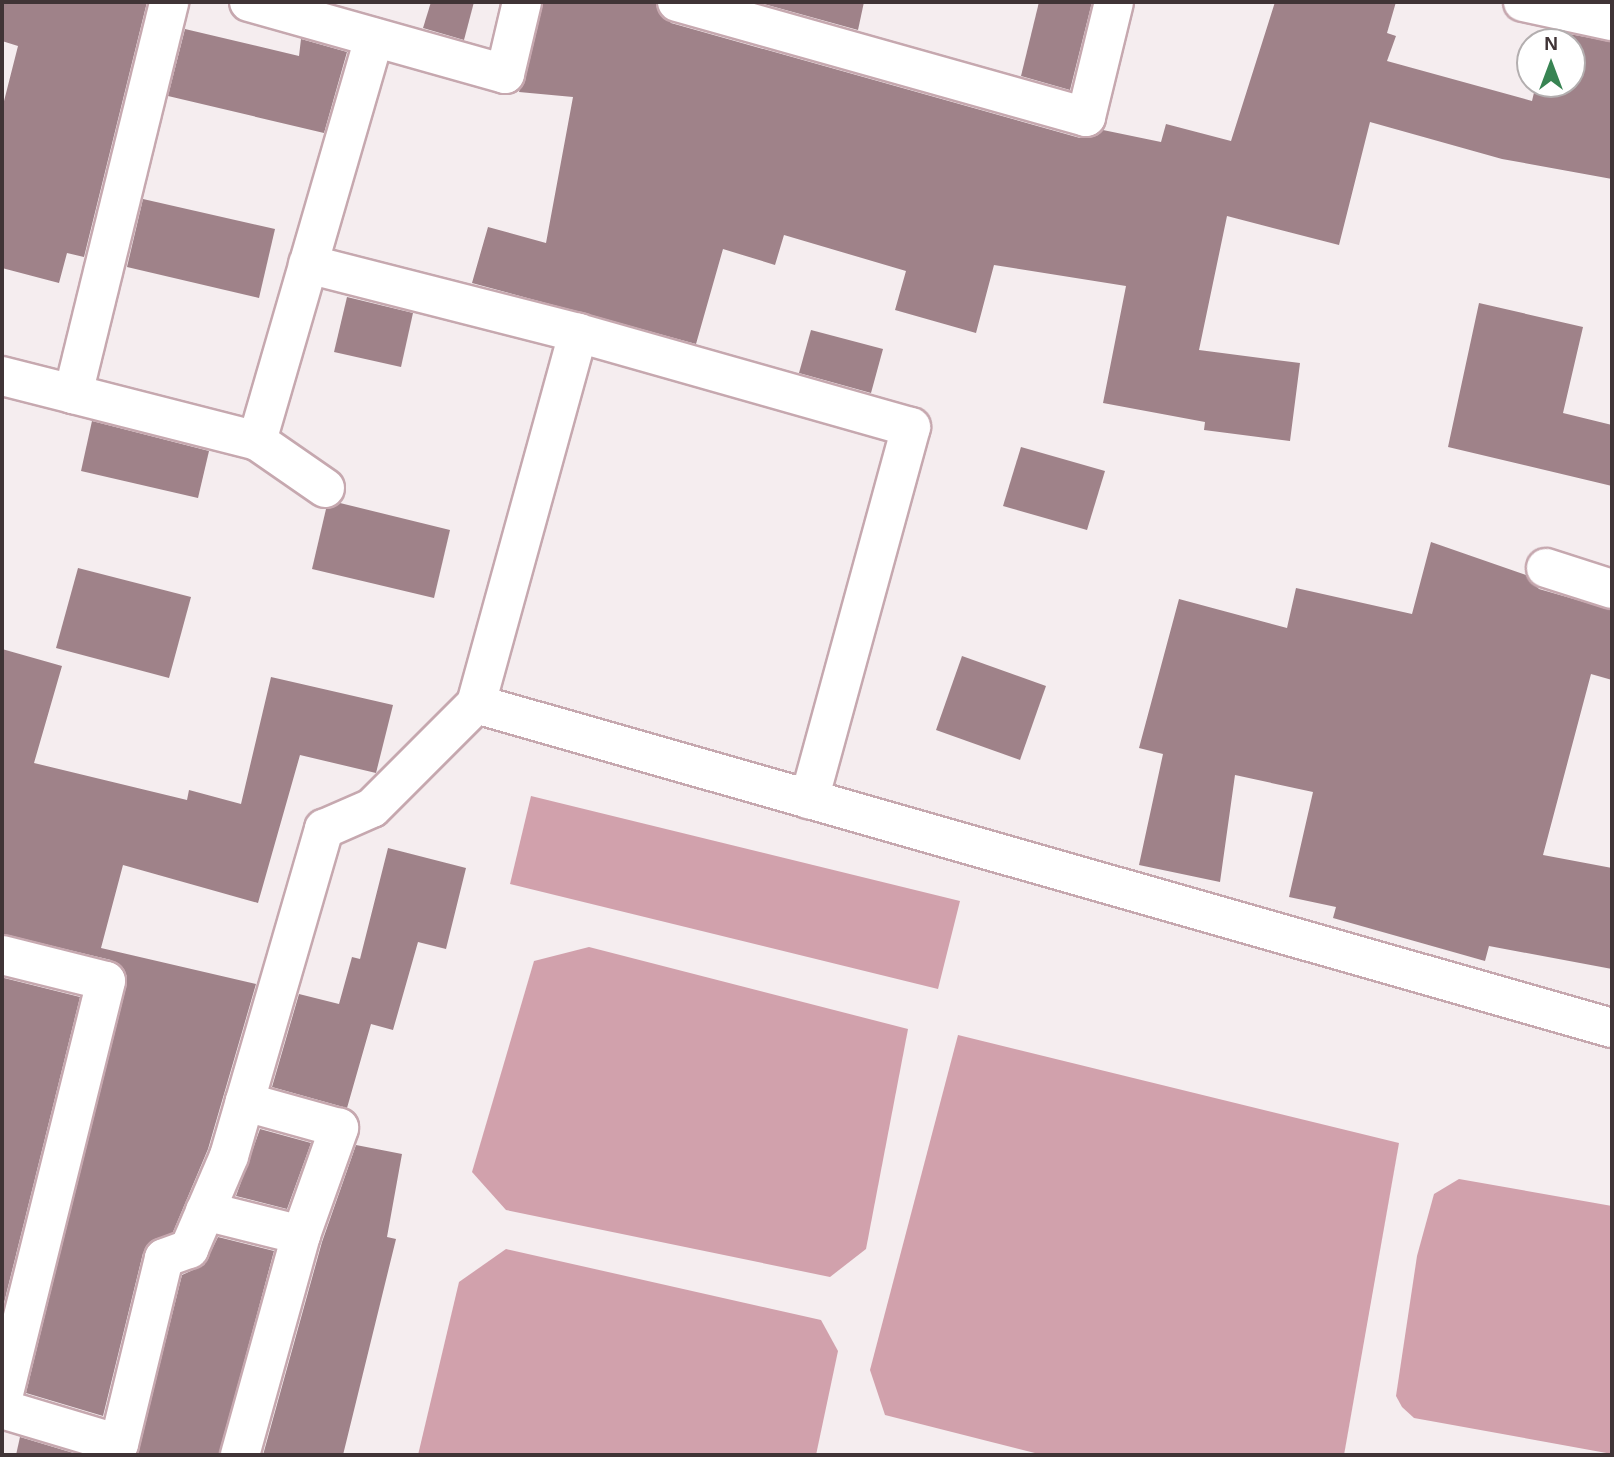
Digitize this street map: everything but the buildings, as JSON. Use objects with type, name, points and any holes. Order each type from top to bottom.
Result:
[{"type":"street","points":[[73,394],[169,2]]},
{"type":"street","points":[[249,2],[505,74],[522,2]]},
{"type":"street","points":[[677,2],[1086,117],[1114,2]]},
{"type":"street","points":[[1523,2],[1612,21]]},
{"type":"street","points":[[257,441],[374,38]]},
{"type":"street","points":[[308,264],[578,333],[911,427],[809,799]]},
{"type":"street","points":[[2,1409],[119,1444],[164,1258],[189,1248],[205,1210],[245,1102],[324,829],[372,808],[476,704],[578,333]]},
{"type":"street","points":[[2,376],[257,441],[325,488]]},
{"type":"street","points":[[1546,568],[1612,589]]},
{"type":"street","points":[[476,704],[1612,1028]]},
{"type":"street","points":[[2,955],[106,981],[2,1401]]},
{"type":"street","points":[[240,1455],[301,1235],[339,1128],[245,1102]]},
{"type":"street","points":[[205,1210],[301,1235]]},
{"type":"shaded area","points":[[2,2],[1612,2],[1612,1455],[2,1455]]},
{"type":"shaded area","points":[[531,796],[960,901],[938,989],[510,884]]},
{"type":"shaded area","points":[[589,947],[908,1029],[866,1249],[830,1277],[506,1210],[472,1172],[534,961]]},
{"type":"shaded area","points":[[958,1035],[1399,1143],[1344,1455],[1043,1455],[885,1415],[870,1370]]},
{"type":"shaded area","points":[[1459,1179],[1612,1206],[1612,1454],[1414,1418],[1402,1407],[1396,1396],[1417,1256],[1434,1194]]},
{"type":"shaded area","points":[[506,1249],[821,1320],[838,1351],[816,1455],[418,1455],[459,1282]]}]
